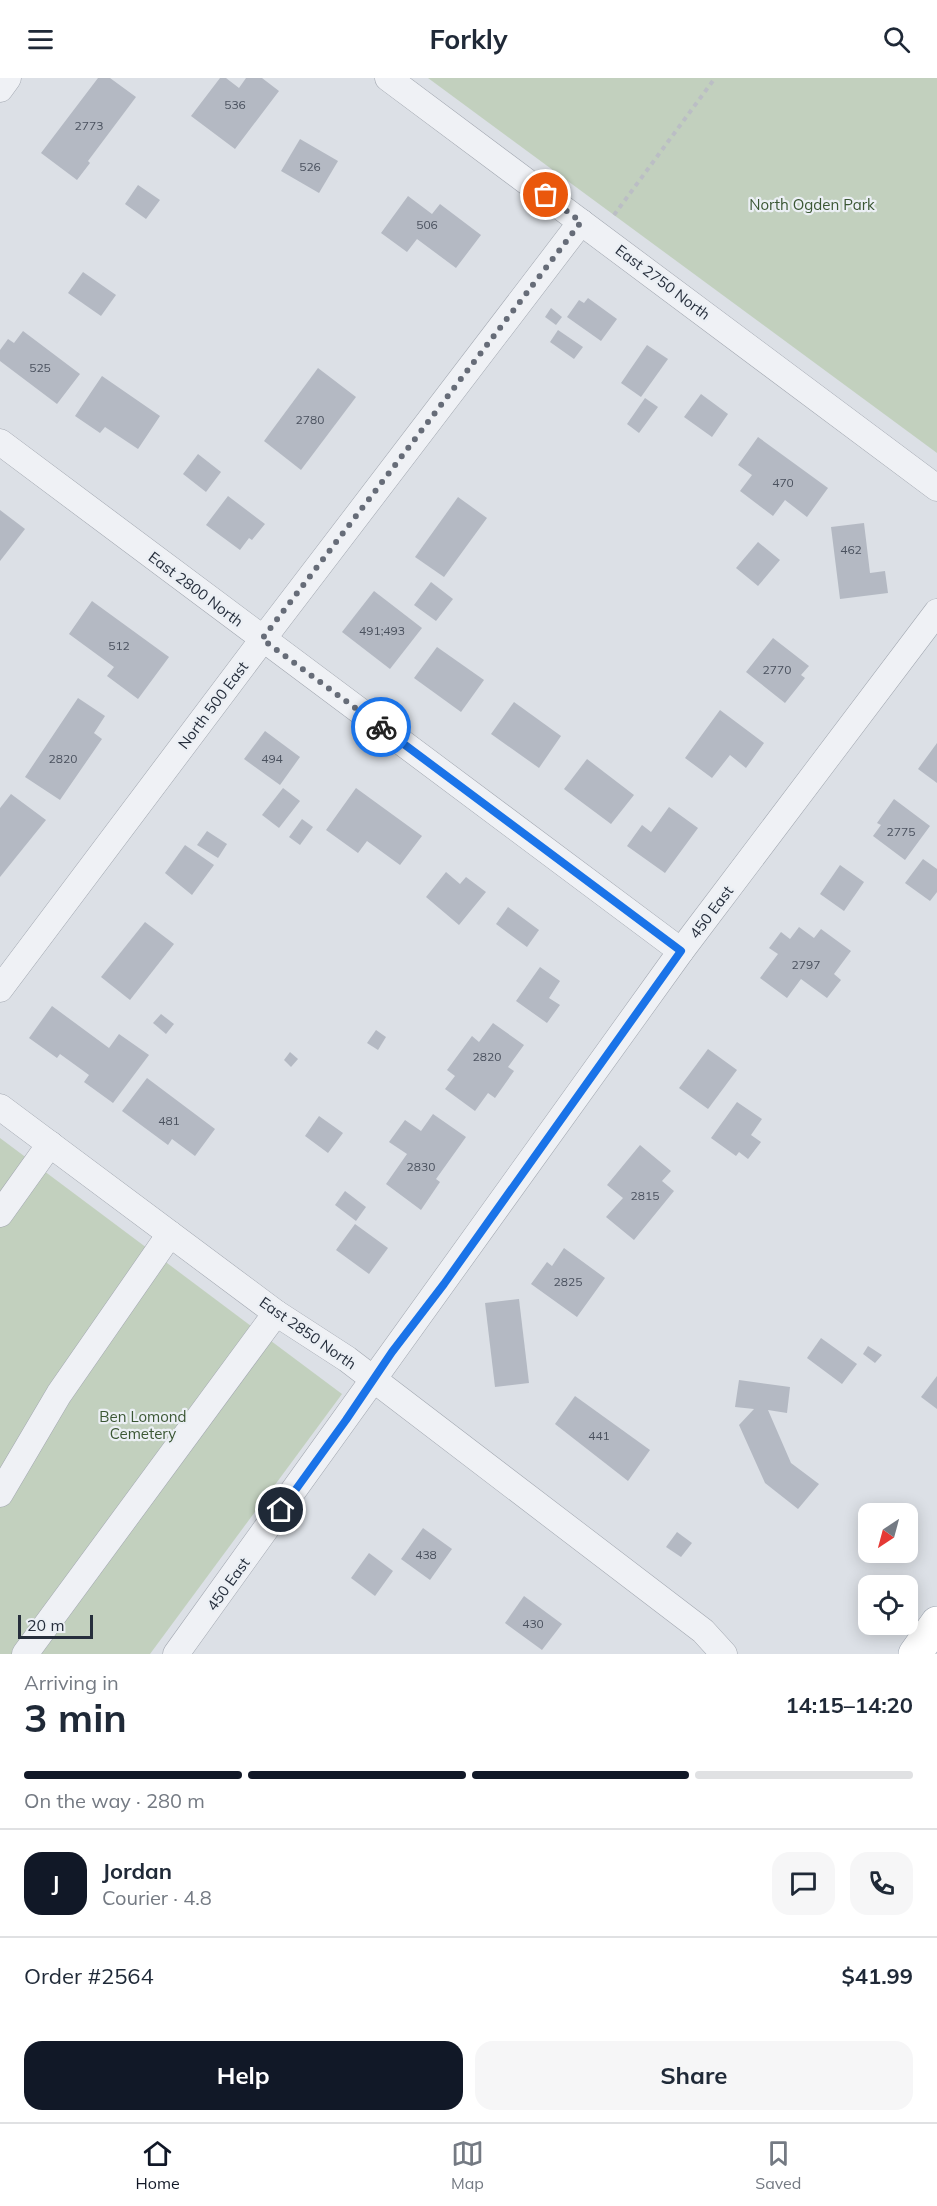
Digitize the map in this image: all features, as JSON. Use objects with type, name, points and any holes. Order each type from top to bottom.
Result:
[{"type":"main road","points":[[915,1654],[937,1623]]},
{"type":"street","points":[[0,89],[8,78]]},
{"type":"street","name":"East 2750 North","points":[[388,78],[937,488]]},
{"type":"street","name":"North 500 East","points":[[0,990],[262,639],[581,222]]},
{"type":"street","name":"East 2800 North","points":[[0,442],[681,951]]},
{"type":"street","name":"450 East","points":[[176,1654],[681,951],[937,612]]},
{"type":"street","name":"East 2850 North","points":[[0,1107],[276,1313],[374,1380],[685,1617],[724,1654]]},
{"type":"street","points":[[0,1214],[50,1144]]},
{"type":"street","points":[[0,1494],[59,1394],[170,1234]]},
{"type":"street","points":[[25,1654],[276,1313]]},
{"type":"path","points":[[611,218],[715,78]]},
{"type":"green space","name":"North Ogden Park","points":[[428,78],[937,78],[937,453]]},
{"type":"green space","name":"Ben Lomond Cemetery","points":[[0,1138],[342,1394],[150,1654],[0,1654]]},
{"type":"building","points":[[98,78],[110,78],[136,97],[88,161],[90,163],[77,180],[41,153]]},
{"type":"building","points":[[220,78],[226,78],[239,88],[246,78],[262,78],[279,91],[235,149],[191,116]]},
{"type":"building","points":[[300,139],[338,161],[319,193],[281,171]]},
{"type":"building","points":[[138,185],[160,200],[146,219],[125,204]]},
{"type":"building","points":[[408,196],[432,214],[440,204],[481,235],[456,268],[417,239],[407,252],[381,233]]},
{"type":"building","points":[[83,272],[116,295],[101,316],[68,293]]},
{"type":"building","points":[[588,298],[617,319],[601,341],[567,317],[579,300],[584,303]]},
{"type":"building","points":[[551,308],[562,317],[556,325],[545,317]]},
{"type":"building","points":[[558,330],[583,347],[574,359],[550,342]]},
{"type":"building","points":[[23,331],[80,374],[57,404],[0,361],[0,350],[8,339],[14,343]]},
{"type":"building","points":[[647,345],[668,359],[641,397],[621,383]]},
{"type":"building","points":[[318,368],[356,397],[301,470],[264,441]]},
{"type":"building","points":[[102,376],[160,416],[138,449],[105,427],[100,433],[75,416]]},
{"type":"building","points":[[701,394],[728,414],[712,437],[684,417]]},
{"type":"building","points":[[645,398],[658,407],[639,433],[627,424]]},
{"type":"building","points":[[758,437],[828,488],[807,517],[785,500],[773,516],[740,491],[752,475],[738,465]]},
{"type":"building","points":[[198,454],[221,472],[206,492],[183,474]]},
{"type":"building","points":[[228,496],[265,524],[252,540],[249,538],[240,550],[206,525]]},
{"type":"building","points":[[458,497],[487,518],[444,577],[415,557]]},
{"type":"building","points":[[0,510],[25,529],[0,561]]},
{"type":"building","points":[[864,523],[870,573],[885,571],[888,593],[840,599],[831,527]]},
{"type":"building","points":[[758,542],[780,560],[758,586],[736,568]]},
{"type":"building","points":[[431,582],[453,599],[436,621],[414,605]]},
{"type":"building","points":[[374,591],[422,628],[390,669],[342,632]]},
{"type":"building","points":[[92,601],[169,657],[138,699],[107,676],[114,667],[69,634]]},
{"type":"building","points":[[773,638],[809,666],[801,675],[805,678],[785,703],[746,672]]},
{"type":"building","points":[[437,647],[484,680],[461,712],[414,678]]},
{"type":"building","points":[[78,698],[105,716],[94,733],[102,739],[60,800],[25,777]]},
{"type":"building","points":[[514,702],[561,736],[539,768],[491,734]]},
{"type":"building","points":[[720,710],[764,743],[746,768],[730,755],[712,778],[685,758]]},
{"type":"building","points":[[265,731],[300,757],[280,785],[244,759]]},
{"type":"building","points":[[937,743],[937,783],[918,769]]},
{"type":"building","points":[[587,759],[634,795],[611,824],[564,789]]},
{"type":"building","points":[[283,788],[300,801],[279,828],[262,815]]},
{"type":"building","points":[[356,788],[422,836],[400,865],[367,841],[358,853],[326,830]]},
{"type":"building","points":[[11,794],[46,820],[0,877],[0,808]]},
{"type":"building","points":[[894,799],[930,826],[905,860],[873,836],[881,825],[877,823]]},
{"type":"building","points":[[669,807],[698,828],[665,873],[627,846],[642,825],[651,832]]},
{"type":"building","points":[[302,819],[313,827],[300,845],[289,837]]},
{"type":"building","points":[[207,831],[227,844],[218,858],[197,845]]},
{"type":"building","points":[[185,845],[214,865],[192,895],[165,873]]},
{"type":"building","points":[[923,859],[937,869],[937,892],[930,901],[905,883]]},
{"type":"building","points":[[840,865],[864,882],[844,911],[820,894]]},
{"type":"building","points":[[446,872],[460,884],[466,877],[486,892],[459,925],[426,897]]},
{"type":"building","points":[[508,907],[539,930],[527,947],[496,924]]},
{"type":"building","points":[[145,922],[174,944],[130,1000],[101,977]]},
{"type":"building","points":[[799,927],[814,938],[821,929],[851,951],[834,974],[841,980],[827,998],[801,979],[787,998],[760,978],[778,954],[769,948],[781,932],[790,939]]},
{"type":"building","points":[[540,967],[560,981],[549,998],[560,1005],[547,1023],[516,1001]]},
{"type":"building","points":[[52,1006],[109,1048],[119,1034],[149,1055],[113,1103],[84,1082],[89,1075],[60,1054],[57,1058],[29,1038]]},
{"type":"building","points":[[161,1014],[174,1024],[166,1034],[153,1023]]},
{"type":"building","points":[[493,1023],[524,1045],[508,1067],[514,1071],[495,1098],[488,1093],[475,1111],[445,1089],[455,1076],[447,1070],[472,1036],[479,1042]]},
{"type":"building","points":[[376,1030],[386,1037],[378,1050],[367,1043]]},
{"type":"building","points":[[708,1049],[737,1070],[708,1109],[679,1088]]},
{"type":"building","points":[[290,1052],[298,1059],[291,1067],[284,1060]]},
{"type":"building","points":[[147,1078],[215,1129],[195,1156],[172,1139],[168,1145],[122,1111]]},
{"type":"building","points":[[737,1102],[762,1119],[751,1135],[761,1142],[748,1159],[739,1152],[736,1156],[711,1138]]},
{"type":"building","points":[[433,1114],[466,1137],[436,1179],[440,1182],[421,1210],[386,1184],[407,1154],[389,1142],[405,1120],[421,1131]]},
{"type":"building","points":[[319,1116],[343,1133],[328,1153],[305,1136]]},
{"type":"building","points":[[640,1145],[671,1171],[662,1181],[674,1191],[634,1240],[606,1217],[623,1198],[607,1185]]},
{"type":"building","points":[[345,1191],[366,1207],[356,1221],[335,1205]]},
{"type":"building","points":[[355,1224],[388,1248],[369,1274],[336,1250]]},
{"type":"building","points":[[564,1248],[605,1278],[577,1317],[531,1284],[547,1262],[552,1266]]},
{"type":"building","points":[[519,1299],[529,1383],[495,1387],[485,1303]]},
{"type":"building","points":[[821,1338],[857,1364],[842,1384],[807,1358]]},
{"type":"building","points":[[868,1346],[882,1355],[875,1363],[863,1354]]},
{"type":"building","points":[[937,1376],[937,1409],[921,1397]]},
{"type":"building","points":[[739,1380],[790,1387],[787,1413],[768,1410],[791,1463],[819,1484],[798,1509],[765,1483],[739,1425],[754,1409],[735,1407]]},
{"type":"building","points":[[575,1396],[650,1450],[628,1481],[555,1424]]},
{"type":"building","points":[[423,1528],[452,1549],[430,1580],[401,1559]]},
{"type":"building","points":[[677,1532],[692,1543],[681,1557],[666,1547]]},
{"type":"building","points":[[369,1553],[393,1571],[375,1596],[351,1578]]},
{"type":"building","points":[[524,1596],[562,1624],[542,1650],[505,1623]]},
{"type":"way so far","points":[[381,727],[262,639],[581,222],[546,195]]},
{"type":"route","points":[[281,1510],[681,951],[381,727]]}]
